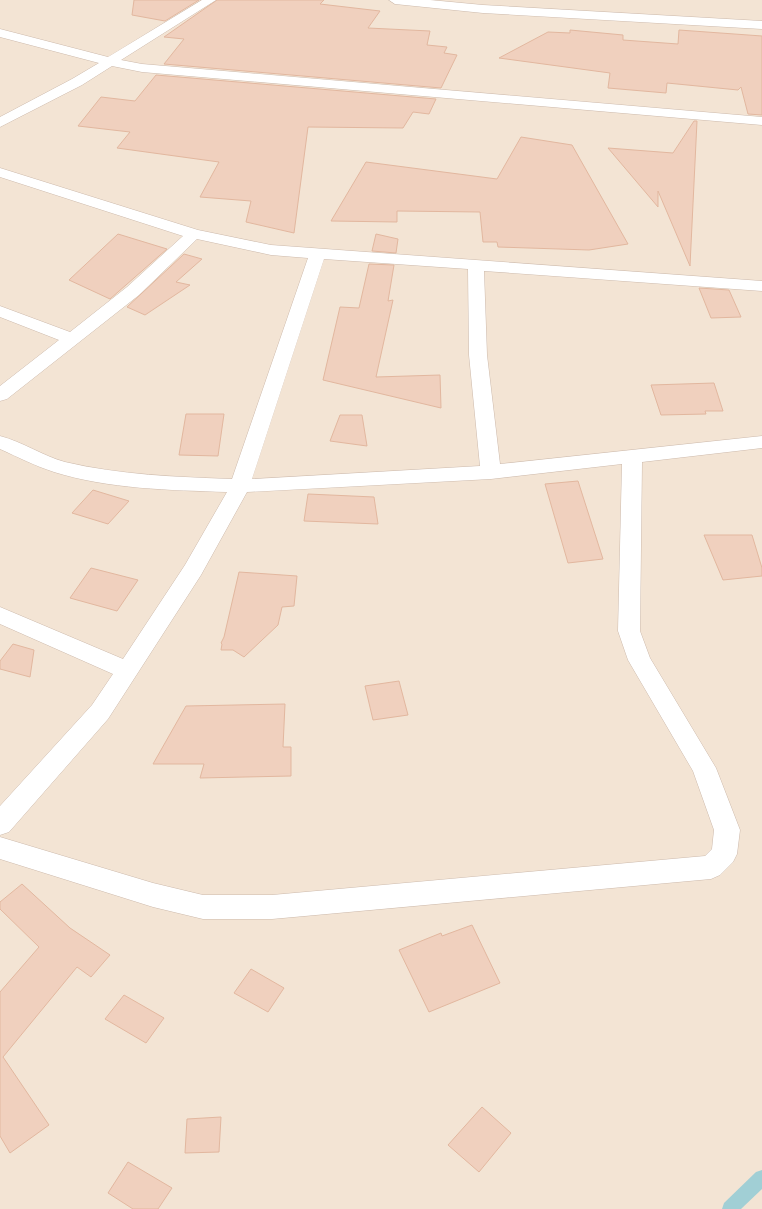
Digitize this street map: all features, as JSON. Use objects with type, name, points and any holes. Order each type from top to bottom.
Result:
[{"type":"street","points":[[0,123],[112,61],[210,0]]},
{"type":"street","points":[[395,0],[505,11],[762,25]]},
{"type":"street","points":[[0,33],[142,68],[762,121]]},
{"type":"street","points":[[0,172],[194,234],[271,250],[762,286]]},
{"type":"street","points":[[0,395],[133,291],[194,234]]},
{"type":"street","points":[[0,824],[100,712],[193,570],[240,486],[316,254]]},
{"type":"street","points":[[476,266],[478,355],[491,472]]},
{"type":"street","points":[[0,311],[72,339]]},
{"type":"street","points":[[0,442],[59,467],[104,476],[167,483],[240,486],[491,472],[762,442]]},
{"type":"street","points":[[0,848],[153,895],[203,908],[272,907],[711,867],[724,854],[727,830],[704,768],[639,660],[629,631],[632,457]]},
{"type":"street","points":[[0,615],[128,671]]},
{"type":"shaded area","points":[[0,0],[762,0],[762,1209],[0,1209]]},
{"type":"building","points":[[134,0],[199,0],[165,21],[132,15]]},
{"type":"building","points":[[217,0],[324,0],[320,4],[380,11],[368,28],[430,31],[427,45],[447,47],[444,53],[457,55],[441,88],[164,64],[184,39],[164,37]]},
{"type":"building","points":[[570,30],[623,35],[623,40],[678,44],[679,30],[762,36],[762,115],[748,114],[741,87],[738,90],[667,83],[666,93],[608,88],[610,73],[499,58],[548,32],[570,33]]},
{"type":"building","points":[[156,75],[436,99],[429,114],[413,112],[403,128],[308,127],[294,233],[246,222],[251,201],[200,197],[219,162],[117,148],[130,132],[78,126],[101,97],[135,101]]},
{"type":"building","points":[[694,121],[697,121],[690,266],[658,191],[658,207],[608,148],[673,153]]},
{"type":"building","points":[[521,137],[572,145],[628,244],[589,250],[498,247],[497,242],[483,242],[480,212],[397,211],[397,222],[331,221],[366,162],[497,179]]},
{"type":"building","points":[[118,234],[167,249],[110,299],[69,280]]},
{"type":"building","points":[[376,234],[398,239],[396,253],[372,251]]},
{"type":"building","points":[[184,254],[202,259],[176,282],[190,285],[145,315],[127,307]]},
{"type":"building","points":[[369,264],[394,265],[388,301],[393,300],[376,377],[440,375],[441,408],[323,380],[340,307],[359,308]]},
{"type":"building","points":[[699,288],[729,290],[741,317],[711,318]]},
{"type":"building","points":[[714,383],[723,411],[705,411],[706,414],[661,415],[651,385]]},
{"type":"building","points":[[186,414],[224,414],[218,456],[179,455]]},
{"type":"building","points":[[340,415],[362,415],[367,446],[330,441]]},
{"type":"building","points":[[578,481],[603,559],[568,563],[545,484]]},
{"type":"building","points":[[93,490],[129,501],[108,524],[72,513]]},
{"type":"building","points":[[308,494],[374,497],[378,524],[304,521]]},
{"type":"building","points":[[704,535],[752,535],[762,568],[762,576],[723,580]]},
{"type":"building","points":[[91,568],[138,580],[117,611],[70,598]]},
{"type":"building","points":[[239,572],[297,576],[294,606],[282,607],[278,625],[244,657],[233,650],[221,650],[221,643],[224,637]]},
{"type":"building","points":[[13,644],[34,650],[30,677],[0,669],[0,661]]},
{"type":"building","points":[[399,681],[408,715],[373,720],[365,686]]},
{"type":"building","points":[[285,704],[283,747],[291,747],[291,776],[200,778],[204,764],[153,764],[186,706]]},
{"type":"building","points":[[22,884],[70,928],[110,955],[91,977],[77,967],[3,1057],[49,1125],[10,1153],[0,1136],[0,992],[39,947],[0,909],[0,902]]},
{"type":"building","points":[[472,925],[500,983],[429,1012],[399,950],[441,933],[442,936]]},
{"type":"building","points":[[251,969],[284,988],[268,1012],[234,993]]},
{"type":"building","points":[[124,995],[164,1018],[146,1043],[105,1019]]},
{"type":"building","points":[[482,1107],[511,1133],[479,1172],[448,1145]]},
{"type":"building","points":[[221,1117],[219,1152],[185,1153],[187,1119]]},
{"type":"building","points":[[128,1162],[172,1188],[158,1209],[133,1209],[108,1193]]},
{"type":"waterway","points":[[730,1209],[762,1178]]}]
